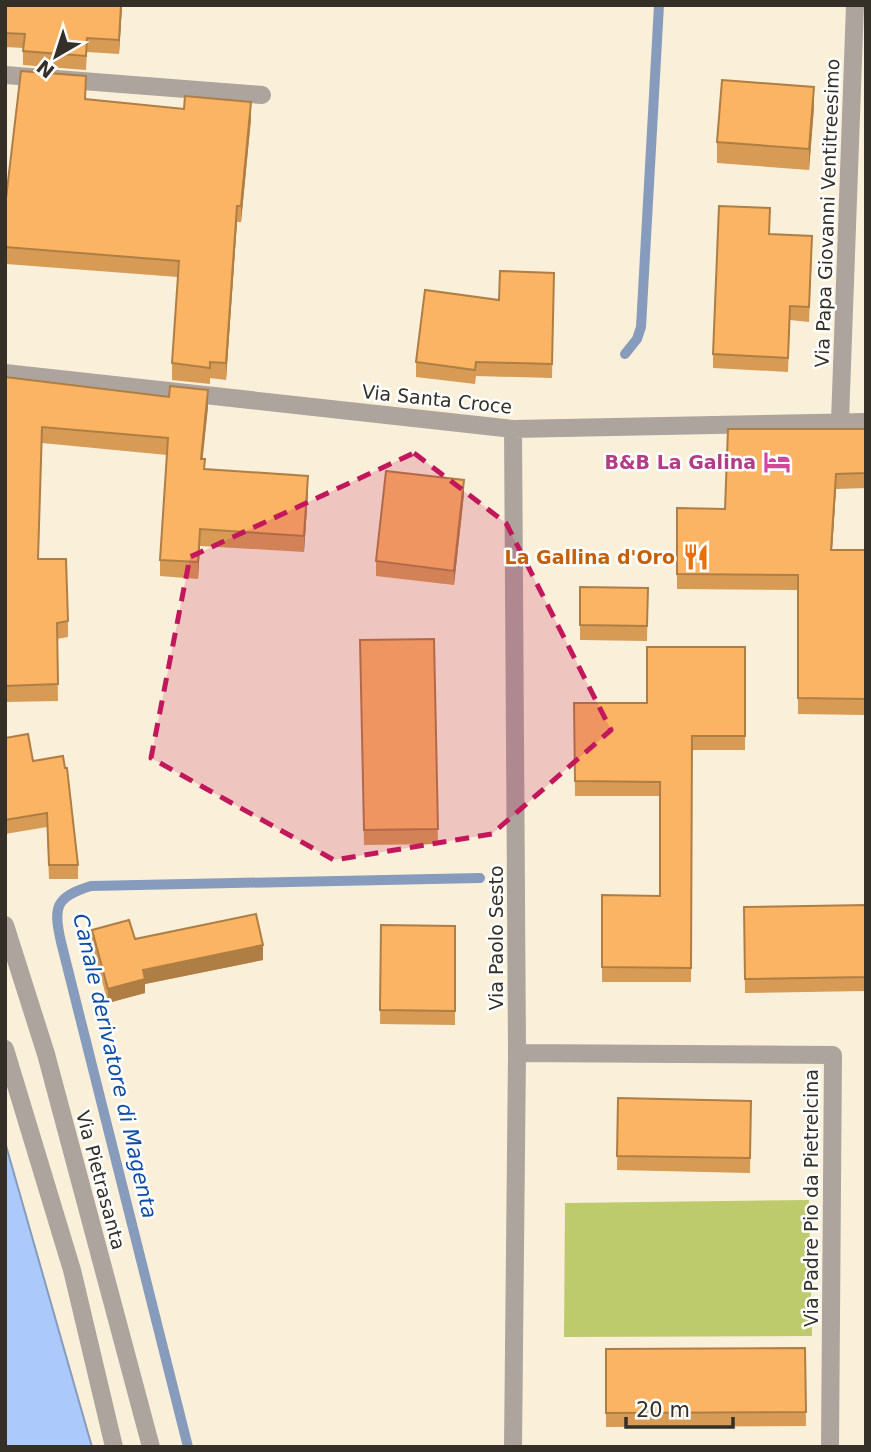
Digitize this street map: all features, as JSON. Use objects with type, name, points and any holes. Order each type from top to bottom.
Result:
[{"type":"street","name":"Via Papa Giovanni Ventitreesimo","points":[[840,421],[855,5]]},
{"type":"street","points":[[5,75],[262,95]]},
{"type":"street","name":"Via Santa Croce","points":[[5,373],[513,429],[866,422]]},
{"type":"street","name":"Via Paolo Sesto","points":[[513,429],[517,1053],[513,1447]]},
{"type":"street","name":"Via Pietrasanta","points":[[5,925],[46,1054],[151,1447]]},
{"type":"street","points":[[5,1049],[72,1270],[114,1447]]},
{"type":"street","name":"Via Padre Pio da Pietrelcina","points":[[517,1053],[833,1055],[830,1447]]},
{"type":"highlighted area","points":[[414,453],[506,523],[611,730],[492,834],[334,860],[151,758],[190,557]]},
{"type":"green space","points":[[809,1200],[812,1336],[564,1337],[565,1203]]},
{"type":"water","points":[[5,1142],[92,1447],[5,1447]]},
{"type":"building","points":[[5,5],[121,5],[119,40],[87,38],[86,56],[23,51],[25,34],[5,33]]},
{"type":"building","points":[[21,71],[86,76],[85,99],[184,109],[185,96],[251,102],[241,206],[237,206],[226,363],[210,362],[210,368],[172,363],[179,261],[6,247],[5,271],[5,207]]},
{"type":"building","points":[[722,80],[814,87],[809,149],[717,142]]},
{"type":"building","points":[[719,206],[770,208],[769,234],[812,236],[809,307],[790,306],[788,358],[713,354]]},
{"type":"building","points":[[500,271],[554,273],[552,364],[476,362],[475,370],[416,362],[425,290],[499,300]]},
{"type":"building","points":[[5,377],[169,397],[170,386],[208,390],[201,459],[205,459],[204,469],[308,476],[304,536],[200,529],[198,562],[160,560],[168,438],[42,427],[38,559],[66,559],[68,621],[57,623],[58,684],[5,686]]},
{"type":"building","points":[[728,429],[866,429],[866,473],[836,474],[831,550],[866,550],[866,699],[798,698],[798,575],[677,574],[677,508],[725,509]]},
{"type":"building","points":[[386,471],[464,480],[454,571],[376,561]]},
{"type":"building","points":[[580,587],[648,588],[647,626],[580,625]]},
{"type":"building","points":[[434,639],[438,829],[364,830],[360,640]]},
{"type":"building","points":[[647,647],[745,647],[745,736],[692,736],[691,968],[602,967],[602,895],[660,896],[660,782],[575,781],[574,703],[647,703]]},
{"type":"building","points":[[28,734],[33,761],[63,756],[67,768],[78,865],[49,865],[47,813],[5,820],[5,738]]},
{"type":"building","points":[[866,905],[866,977],[745,979],[744,907]]},
{"type":"building","points":[[256,914],[263,945],[143,970],[145,979],[108,989],[92,930],[129,920],[135,939]]},
{"type":"building","points":[[381,925],[455,926],[455,1011],[380,1010]]},
{"type":"building","points":[[618,1098],[751,1101],[750,1158],[617,1156]]},
{"type":"building","points":[[805,1348],[806,1412],[606,1413],[606,1349]]},
{"type":"waterway","name":"Canale derivatore di Magenta","points":[[625,354],[637,339],[641,327],[659,5]]},
{"type":"waterway","name":"Canale derivatore di Magenta","points":[[188,1447],[61,942],[57,920],[60,905],[70,894],[91,886],[480,878]]},
{"type":"place","name":"B&B La Galina","points":[[777,462]]},
{"type":"place","name":"La Gallina d'Oro","points":[[696,557]]}]
